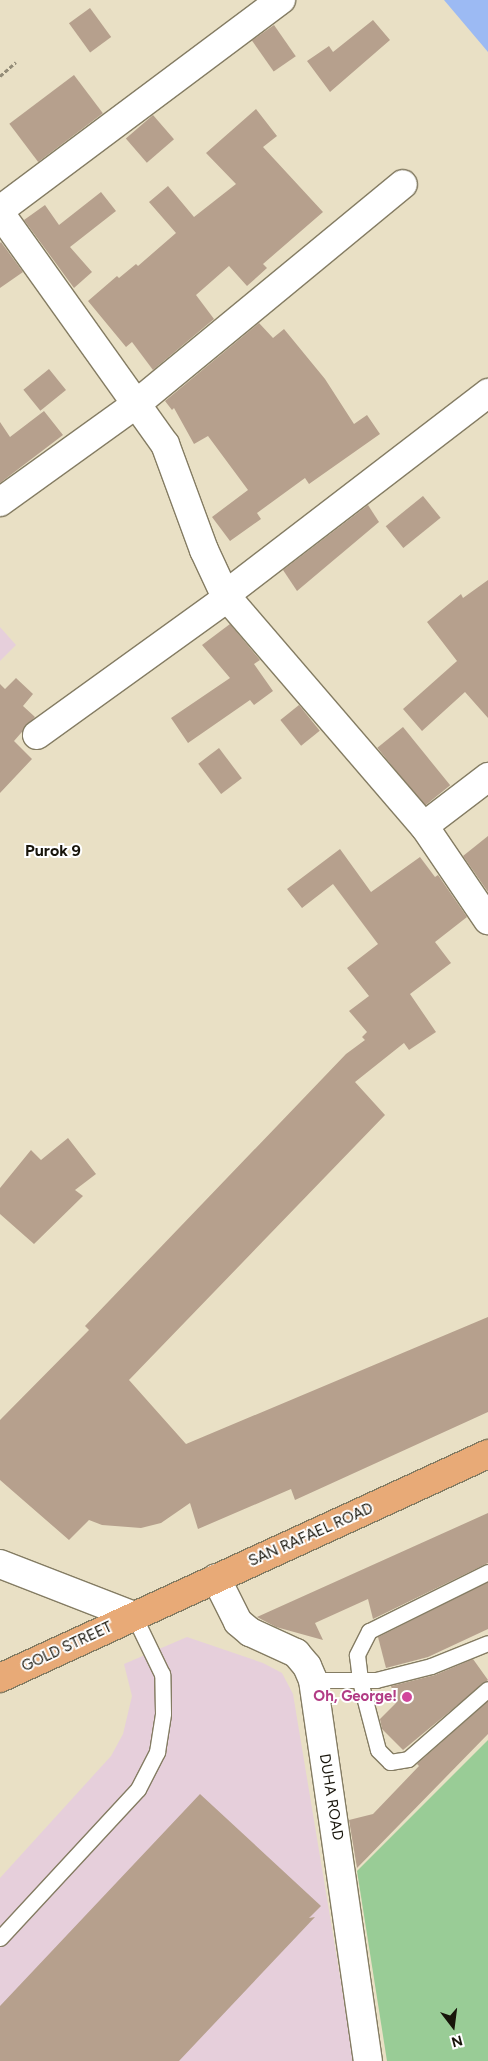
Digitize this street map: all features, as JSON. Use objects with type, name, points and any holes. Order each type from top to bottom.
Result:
[{"type":"main road","name":"SAN RAFAEL ROAD","points":[[134,1616],[488,1454]]},
{"type":"main road","name":"GOLD STREET","points":[[0,1678],[134,1616]]},
{"type":"street","points":[[281,0],[0,211],[135,405],[165,444],[204,550],[226,595],[424,826],[488,920]]},
{"type":"street","points":[[0,502],[135,405],[403,184]]},
{"type":"street","points":[[37,735],[220,603],[226,595],[488,393]]},
{"type":"street","points":[[424,826],[488,777]]},
{"type":"street","points":[[0,1564],[134,1616]]},
{"type":"street","name":"DUHA ROAD","points":[[216,1578],[238,1622],[250,1632],[296,1653],[307,1666],[313,1680],[368,2061]]},
{"type":"lane","points":[[488,1572],[369,1631],[357,1655],[360,1681],[378,1750],[390,1762],[399,1763],[408,1760],[488,1689]]},
{"type":"lane","points":[[0,1938],[138,1789],[156,1752],[163,1712],[162,1674],[134,1616]]},
{"type":"lane","points":[[313,1680],[360,1681],[431,1666],[488,1642]]},
{"type":"path","points":[[0,76],[16,62]]},
{"type":"shaded area","points":[[0,627],[16,645],[0,661]]},
{"type":"shaded area","points":[[187,1637],[263,1663],[282,1673],[293,1694],[354,2061],[0,2061],[0,1878],[111,1756],[123,1734],[132,1696],[124,1664]]},
{"type":"green space","points":[[488,1740],[488,2061],[387,2061],[357,1871]]},
{"type":"water","points":[[444,0],[488,0],[488,52]]},
{"type":"building","points":[[90,8],[111,37],[90,52],[69,23]]},
{"type":"building","points":[[373,20],[390,40],[330,92],[307,61],[329,46],[333,52]]},
{"type":"building","points":[[274,25],[296,56],[274,72],[252,40]]},
{"type":"building","points":[[74,75],[103,113],[38,162],[9,124]]},
{"type":"building","points":[[256,109],[277,136],[263,147],[323,212],[263,264],[267,268],[247,286],[229,266],[196,295],[214,319],[153,370],[132,342],[126,347],[88,301],[117,276],[119,278],[136,264],[138,266],[176,233],[149,202],[168,186],[194,217],[236,184],[206,153]]},
{"type":"building","points":[[153,115],[174,139],[147,163],[126,139]]},
{"type":"building","points":[[101,192],[116,211],[70,247],[92,272],[74,288],[24,220],[45,205],[59,225]]},
{"type":"building","points":[[0,243],[23,272],[0,288]]},
{"type":"building","points":[[259,323],[273,338],[284,329],[325,379],[354,424],[367,415],[380,434],[309,484],[305,478],[257,513],[261,519],[230,541],[212,517],[248,490],[208,436],[194,444],[174,408],[172,410],[165,401]]},
{"type":"building","points":[[49,369],[66,390],[40,411],[23,390]]},
{"type":"building","points":[[44,411],[63,435],[0,483],[0,422],[10,437]]},
{"type":"building","points":[[423,496],[441,518],[403,548],[386,526]]},
{"type":"building","points":[[368,505],[379,522],[297,591],[283,570]]},
{"type":"building","points":[[488,580],[488,718],[465,692],[422,731],[403,709],[457,661],[427,622],[461,594],[463,598]]},
{"type":"building","points":[[230,624],[260,660],[254,664],[273,691],[254,705],[250,700],[188,743],[171,718],[230,678],[202,645]]},
{"type":"building","points":[[16,678],[33,694],[23,706],[35,717],[14,741],[32,759],[0,793],[0,684],[5,689]]},
{"type":"building","points":[[299,705],[320,731],[301,746],[280,720]]},
{"type":"building","points":[[403,727],[450,785],[425,806],[377,748]]},
{"type":"building","points":[[219,748],[242,778],[221,794],[198,764]]},
{"type":"building","points":[[488,836],[488,892],[463,856]]},
{"type":"building","points":[[340,849],[371,892],[420,857],[435,877],[438,875],[467,917],[435,942],[451,963],[410,994],[436,1032],[409,1050],[404,1043],[355,1082],[385,1115],[129,1380],[186,1444],[488,1317],[488,1412],[295,1500],[291,1489],[198,1529],[190,1503],[161,1523],[141,1528],[102,1525],[89,1520],[69,1540],[0,1480],[0,1420],[89,1330],[85,1326],[346,1054],[365,1040],[362,1037],[367,1032],[349,1011],[369,996],[347,968],[378,944],[333,884],[302,908],[287,889]]},
{"type":"building","points":[[68,1138],[96,1174],[75,1190],[83,1196],[34,1244],[0,1214],[0,1188],[31,1150],[41,1160]]},
{"type":"building","points":[[488,1513],[488,1563],[373,1619],[368,1599],[315,1623],[323,1640],[276,1627],[257,1617]]},
{"type":"building","points":[[488,1582],[488,1629],[428,1657],[386,1668],[378,1637]]},
{"type":"building","points":[[473,1659],[488,1680],[403,1750],[382,1729],[380,1719],[396,1703],[391,1686],[435,1675]]},
{"type":"building","points":[[488,1701],[488,1734],[357,1868],[349,1820],[373,1814],[419,1766],[417,1764]]},
{"type":"building","points":[[200,1794],[321,1906],[309,1918],[315,1917],[179,2061],[0,2061],[0,2006]]},
{"type":"place","name":"Oh, George!","points":[[407,1697]]},
{"type":"district","name":"Purok 9","points":[[53,851]]}]
